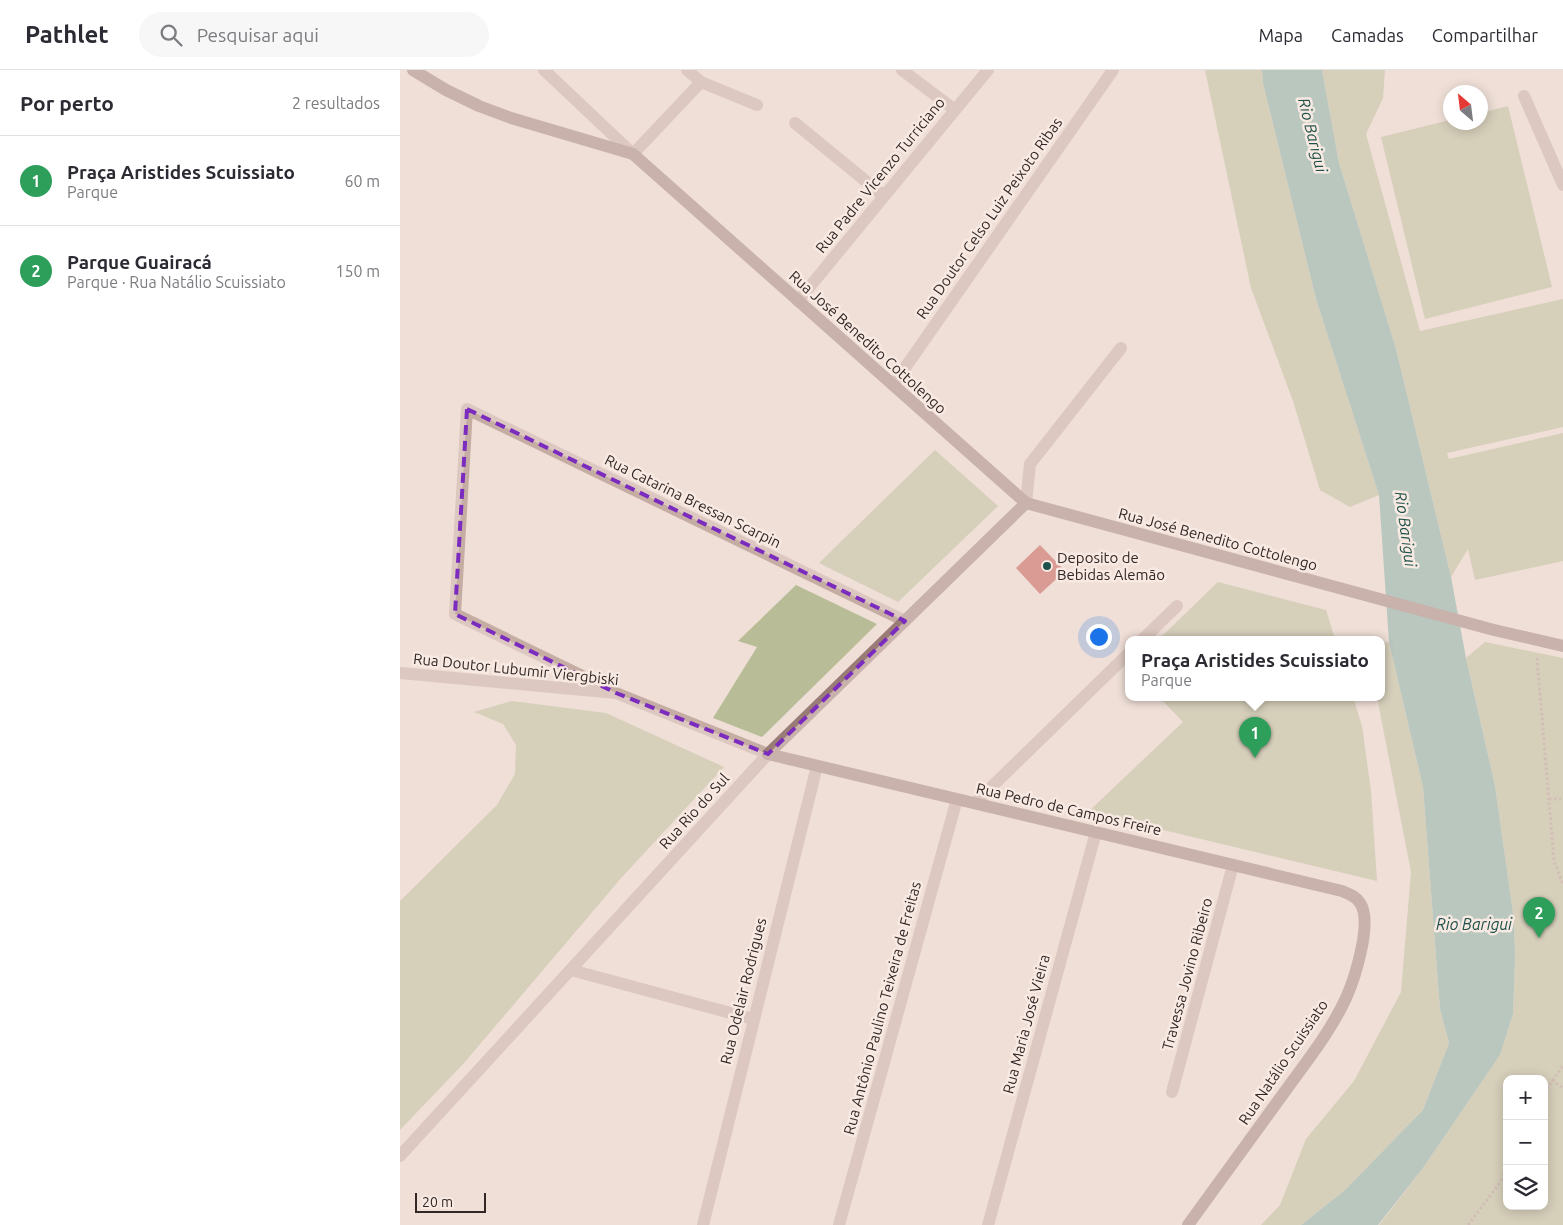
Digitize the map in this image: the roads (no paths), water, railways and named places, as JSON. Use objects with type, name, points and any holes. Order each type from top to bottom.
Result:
[{"type":"street","name":"Rua José Benedito Cottolengo","points":[[413,70],[446,90],[479,106],[511,118],[633,154],[1026,503],[1494,630],[1563,646]]},
{"type":"street","points":[[544,70],[633,154],[701,82]]},
{"type":"street","points":[[687,70],[701,82],[757,105]]},
{"type":"street","points":[[902,70],[955,110]]},
{"type":"street","name":"Rua Padre Vicenzo Turriciano","points":[[798,301],[988,70]]},
{"type":"street","name":"Rua Doutor Celso Luiz Peixoto Ribas","points":[[893,385],[1113,70]]},
{"type":"street","points":[[1524,96],[1563,185]]},
{"type":"street","points":[[795,124],[884,196]]},
{"type":"street","points":[[1026,503],[1030,464],[1121,348]]},
{"type":"street","name":"Rua Catarina Bressan Scarpin","points":[[616,693],[455,614],[467,409],[905,621]]},
{"type":"street","name":"Rua Rio do Sul","points":[[400,1156],[768,754],[1026,503]]},
{"type":"street","points":[[1145,636],[1177,606]]},
{"type":"street","points":[[975,803],[1125,657]]},
{"type":"street","name":"Rua Doutor Lubumir Viergbiski","points":[[400,673],[616,693],[768,754]]},
{"type":"street","name":"Rua Pedro de Campos Freire","points":[[768,754],[1342,891],[1352,895],[1360,902]]},
{"type":"street","name":"Rua Odelair Rodrigues","points":[[702,1225],[817,766]]},
{"type":"street","name":"Rua Antônio Paulino Teixeira de Freitas","points":[[839,1225],[957,799]]},
{"type":"street","name":"Rua Maria José Vieira","points":[[988,1225],[1096,832]]},
{"type":"street","name":"Travessa Jovino Ribeiro","points":[[1172,1092],[1233,865]]},
{"type":"street","name":"Rua Natálio Scuissiato","points":[[1188,1225],[1315,1050],[1346,998],[1356,970],[1364,926],[1365,917],[1360,902]]},
{"type":"street","points":[[571,970],[753,1019]]},
{"type":"water","name":"Rio Barigui","points":[[1262,70],[1322,70],[1339,163],[1396,349],[1451,577],[1466,658],[1495,786],[1514,920],[1513,1014],[1500,1055],[1423,1168],[1378,1225],[1301,1225],[1344,1191],[1423,1110],[1449,1043],[1440,1009],[1423,787],[1389,642],[1379,495],[1316,299],[1263,83]]},
{"type":"place","name":"Deposito de Bebidas Alemão","points":[[1047,566]]},
{"type":"place","name":"Praça Aristides Scuissiato","points":[[1255,758]]},
{"type":"place","name":"Parque Guairacá","points":[[1539,938]]}]
